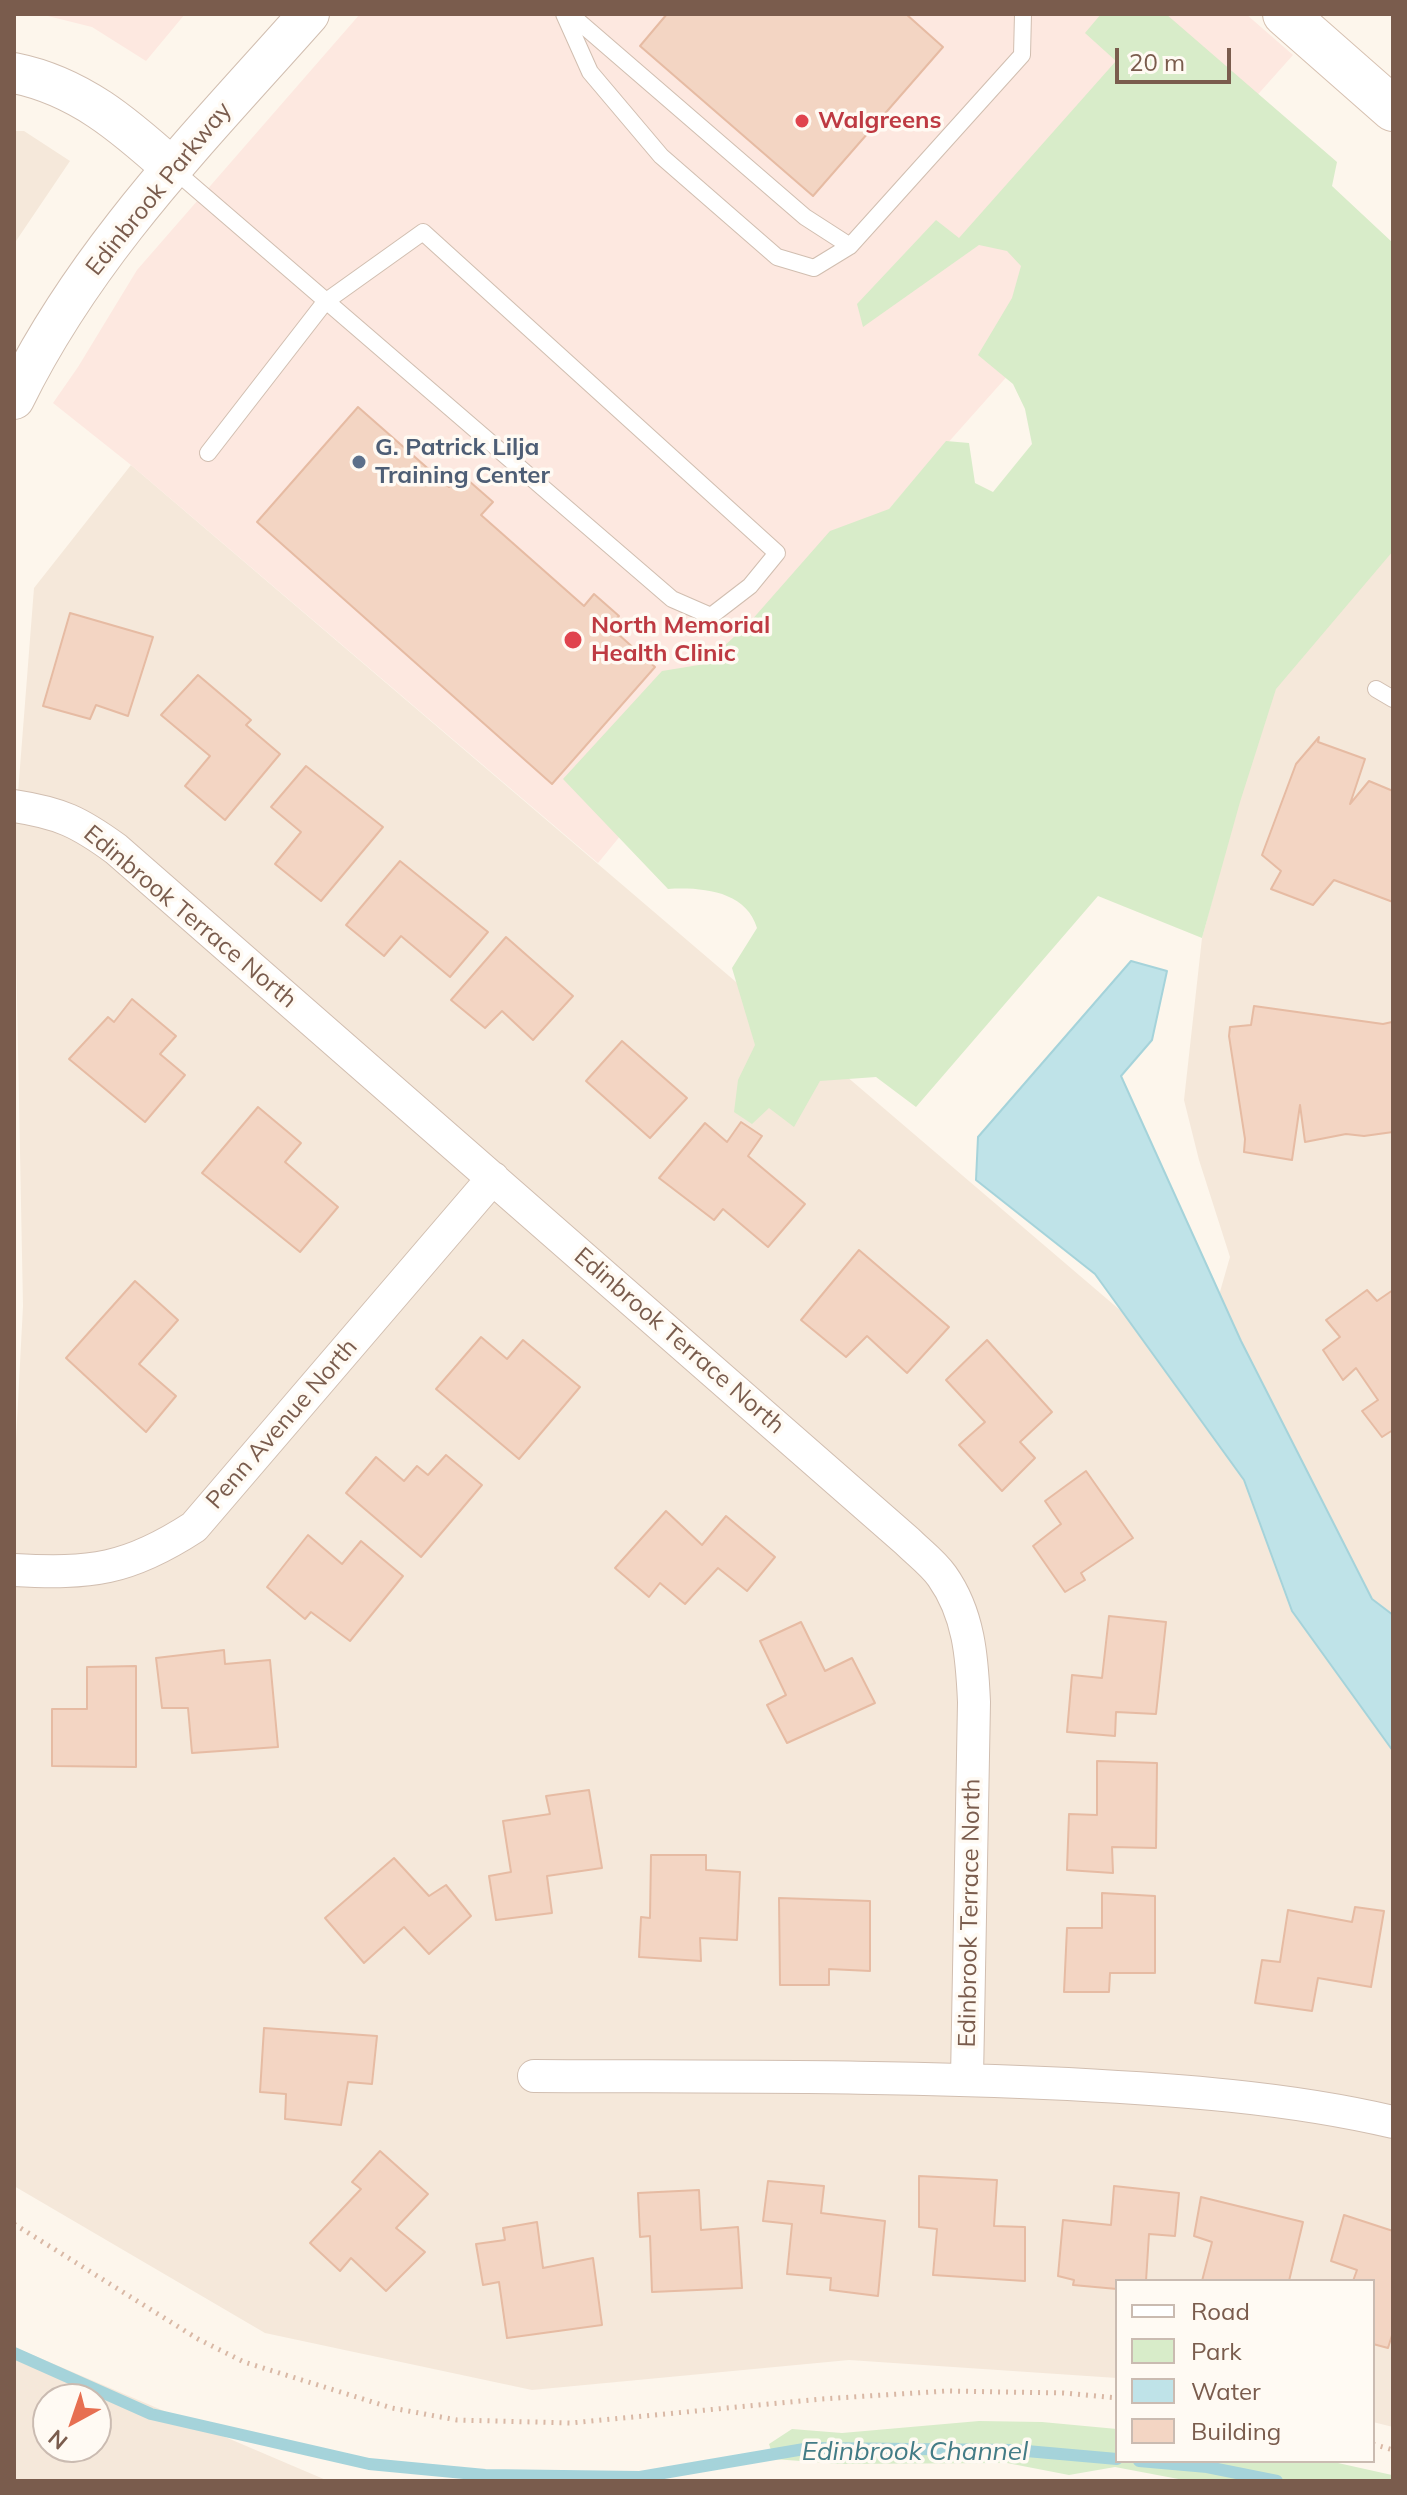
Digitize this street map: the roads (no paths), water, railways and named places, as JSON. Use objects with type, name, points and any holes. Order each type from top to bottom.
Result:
[{"type":"main road","points":[[1285,14],[1393,109]]},
{"type":"street","name":"Edinbrook Parkway","points":[[20,388],[68,304],[111,240],[309,14]]},
{"type":"street","points":[[14,73],[38,78],[86,99],[118,120],[172,168]]},
{"type":"street","name":"Edinbrook Terrace North","points":[[14,806],[47,811],[81,824],[116,849],[907,1541],[941,1575],[962,1612],[972,1656],[974,1702],[967,2078]]},
{"type":"street","name":"Penn Avenue North","points":[[14,1570],[91,1570],[118,1564],[161,1548],[194,1527],[493,1178]]},
{"type":"street","name":"Edinbrook Terrace North","points":[[534,2076],[967,2078],[1189,2091],[1286,2103],[1393,2122]]},
{"type":"lane","points":[[567,14],[805,217],[850,246]]},
{"type":"lane","points":[[567,14],[590,72],[661,156],[777,257],[814,268],[850,246],[1022,55],[1023,14]]},
{"type":"lane","points":[[172,168],[325,302],[672,599],[711,616],[750,586],[777,553],[423,232],[325,302],[208,453]]},
{"type":"lane","points":[[1376,689],[1393,699]]},
{"type":"water","points":[[1131,961],[1167,971],[1152,1040],[1121,1076],[1241,1341],[1372,1599],[1393,1615],[1393,1751],[1292,1611],[1244,1480],[1095,1274],[976,1180],[978,1137]]},
{"type":"waterway","name":"Edinbrook Channel","points":[[14,2353],[151,2414],[369,2464],[485,2475],[640,2477],[810,2448],[1015,2450],[1115,2459]]},
{"type":"waterway","name":"Edinbrook Channel","points":[[1162,2463],[1207,2467],[1277,2481]]},
{"type":"place","name":"Walgreens","points":[[802,121]]},
{"type":"place","name":"G. Patrick Lilja Training Center","points":[[359,462]]},
{"type":"place","name":"North Memorial Health Clinic","points":[[573,640]]}]
